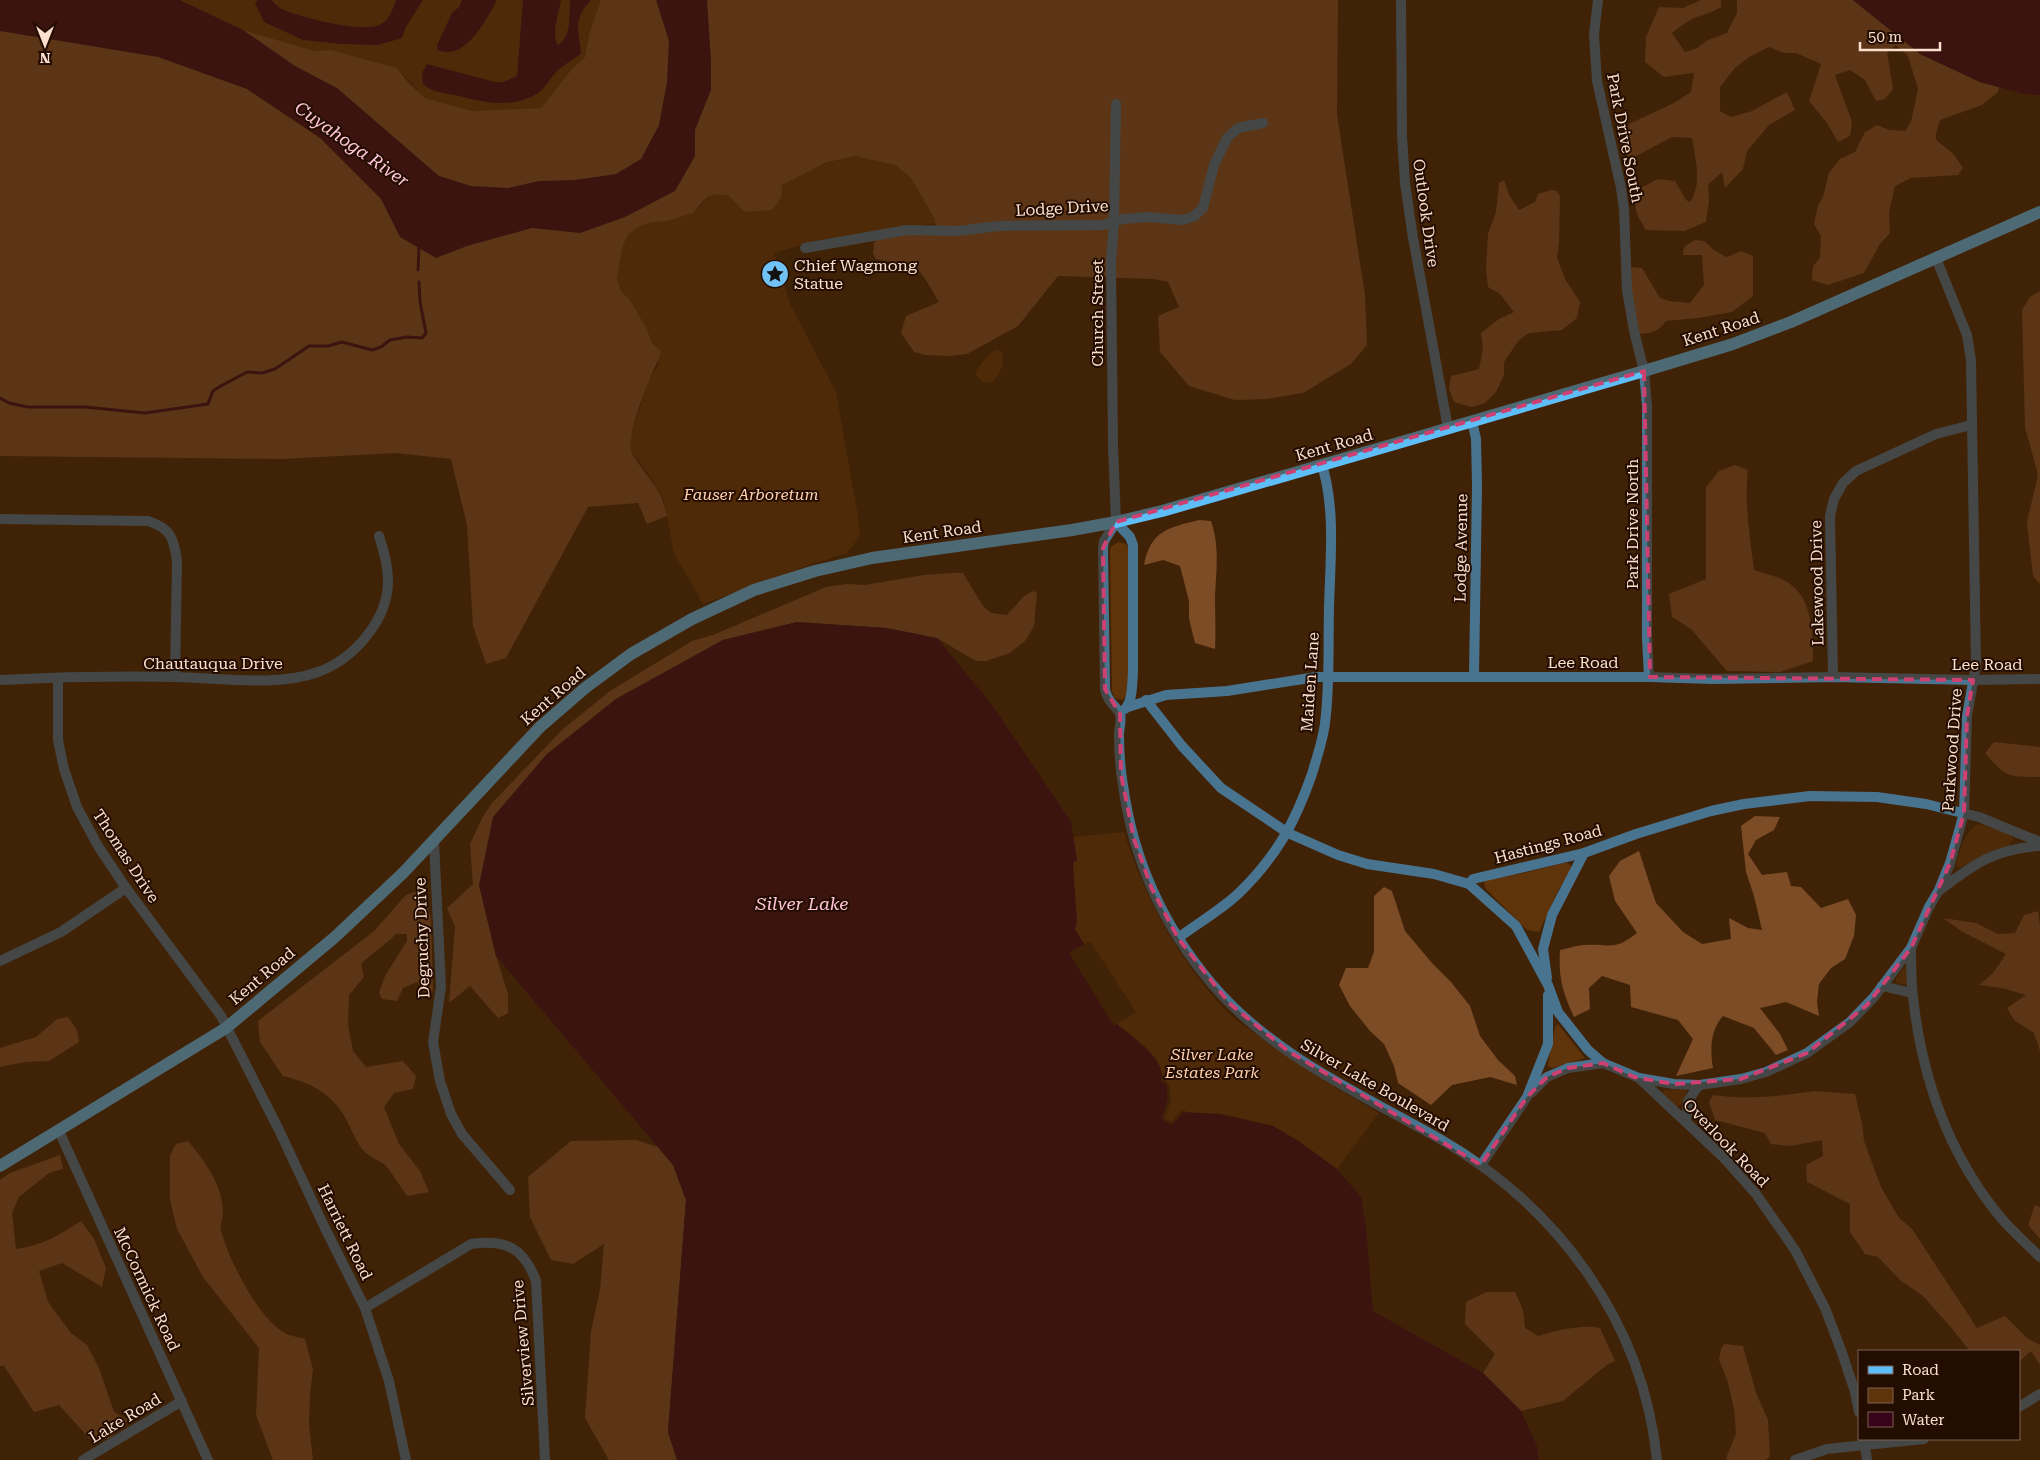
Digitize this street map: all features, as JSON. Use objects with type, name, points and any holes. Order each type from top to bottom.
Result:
[{"type":"main road","name":"Kent Road","points":[[0,1166],[226,1028],[335,937],[403,874],[540,727],[580,693],[631,654],[692,619],[754,590],[872,558],[1063,532],[1116,522],[1322,465],[1644,371],[1758,335],[2040,212]]},
{"type":"street","name":"Outlook Drive","points":[[1401,0],[1402,136],[1405,183],[1416,257],[1448,428]]},
{"type":"street","name":"Park Drive South","points":[[1598,0],[1594,34],[1597,81],[1601,107],[1621,188],[1624,209],[1628,290],[1634,331],[1644,371]]},
{"type":"street","name":"Church Street","points":[[1116,104],[1114,222],[1111,263],[1113,480],[1116,522]]},
{"type":"street","name":"Lodge Drive","points":[[805,248],[907,230],[958,230],[998,226],[1103,224],[1130,218],[1182,220],[1193,217],[1203,208],[1214,165],[1227,138],[1238,128],[1263,123]]},
{"type":"street","name":"Parkwood Drive","points":[[1639,1078],[1674,1084],[1699,1085],[1766,1072],[1807,1054],[1850,1022],[1867,1005],[1911,948],[1929,907],[1940,890],[1950,863],[1964,813],[1966,716],[1976,665],[1971,360],[1968,335],[1936,258]]},
{"type":"street","name":"Park Drive North","points":[[1644,371],[1647,406],[1647,638],[1649,677]]},
{"type":"street","name":"Lodge Avenue","points":[[1472,421],[1476,439],[1477,485],[1474,676]]},
{"type":"street","name":"Lakewood Drive","points":[[1833,677],[1830,516],[1834,499],[1843,483],[1864,466],[1936,434],[1971,425]]},
{"type":"street","name":"Maiden Lane","points":[[1178,938],[1238,894],[1264,866],[1288,833],[1309,783],[1320,749],[1325,723],[1328,677],[1330,532],[1328,490],[1322,465]]},
{"type":"street","points":[[0,519],[148,521],[161,525],[170,534],[175,547],[177,561],[175,677]]},
{"type":"street","points":[[1116,522],[1130,537],[1133,545],[1134,672],[1128,706],[1120,714],[1109,701],[1105,689],[1103,548],[1104,542],[1116,522]]},
{"type":"street","name":"Chautauqua Drive","points":[[0,680],[175,677],[280,679],[318,672],[337,663],[356,649],[371,629],[385,603],[388,581],[386,557],[379,536]]},
{"type":"street","name":"Lee Road","points":[[1128,706],[1166,695],[1227,691],[1300,679],[1328,677],[1474,676],[1712,679],[1833,677],[1973,680],[2040,678]]},
{"type":"street","name":"Thomas Drive","points":[[58,678],[58,740],[64,769],[78,807],[98,846],[126,888],[200,987],[226,1028]]},
{"type":"street","points":[[1146,700],[1182,746],[1220,788],[1288,833],[1338,855],[1367,864],[1434,874],[1469,884],[1516,926],[1548,985]]},
{"type":"street","name":"Silver Lake Boulevard","points":[[1120,714],[1121,774],[1129,819],[1149,881],[1178,938],[1196,963],[1229,1002],[1288,1051],[1481,1165],[1506,1183],[1554,1229],[1572,1251],[1613,1313],[1634,1362],[1648,1406],[1657,1460]]},
{"type":"street","name":"Hastings Road","points":[[1469,884],[1473,879],[1584,853],[1686,818],[1744,804],[1810,796],[1876,798],[1926,804],[1964,813],[2040,842]]},
{"type":"street","name":"Degruchy Drive","points":[[434,841],[441,987],[434,1042],[440,1081],[451,1114],[462,1134],[510,1190]]},
{"type":"street","points":[[1940,890],[1972,866],[2000,853],[2021,847],[2040,846]]},
{"type":"street","points":[[1527,1097],[1548,1044],[1548,985],[1543,948],[1552,915],[1584,853]]},
{"type":"street","points":[[0,961],[61,932],[126,888]]},
{"type":"street","points":[[1911,948],[1912,993],[1919,1039],[1928,1080],[1945,1126],[1963,1162],[1993,1207],[2040,1257]]},
{"type":"street","name":"Overlook Road","points":[[1548,985],[1558,1012],[1578,1038],[1603,1063],[1639,1078],[1723,1157],[1756,1194],[1795,1250],[1825,1308],[1841,1350],[1858,1409]]},
{"type":"street","points":[[1882,986],[1912,993]]},
{"type":"street","name":"Harriett Road","points":[[226,1028],[275,1122],[324,1226],[366,1308],[389,1381],[406,1460]]},
{"type":"street","points":[[1481,1165],[1527,1097],[1547,1077],[1568,1068],[1603,1063]]},
{"type":"street","points":[[1686,1122],[1688,1101],[1699,1085]]},
{"type":"street","name":"McCormick Road","points":[[59,1131],[208,1460]]},
{"type":"street","name":"Silverview Drive","points":[[366,1308],[471,1244],[488,1242],[502,1244],[519,1253],[530,1264],[536,1282],[546,1460]]},
{"type":"street","points":[[2020,1406],[2040,1394]]},
{"type":"street","name":"Lake Road","points":[[83,1460],[182,1401]]},
{"type":"street","points":[[1795,1460],[1827,1449],[1865,1442],[1904,1440]]},
{"type":"street","points":[[1865,1442],[1867,1460]]},
{"type":"highlighted area","points":[[1644,371],[1650,677],[1973,680],[1967,716],[1964,813],[1950,863],[1911,948],[1867,1005],[1807,1053],[1741,1079],[1674,1084],[1634,1077],[1603,1063],[1568,1068],[1547,1077],[1527,1097],[1481,1165],[1288,1051],[1229,1003],[1178,938],[1152,889],[1134,839],[1121,774],[1120,714],[1105,689],[1103,548],[1116,522]]},
{"type":"green space","points":[[180,0],[601,0],[601,4],[589,34],[585,57],[571,70],[541,108],[473,111],[425,98],[397,68],[331,50],[315,51],[243,30]]},
{"type":"green space","name":"Fauser Arboretum","points":[[854,156],[895,165],[911,178],[936,223],[819,240],[774,253],[790,304],[836,392],[860,536],[847,553],[703,604],[674,553],[664,501],[651,478],[631,451],[630,437],[650,377],[659,364],[646,327],[630,300],[621,291],[617,279],[622,249],[627,236],[638,227],[649,223],[667,221],[700,207],[707,197],[717,194],[729,196],[744,212],[781,198],[781,185],[798,175]]},
{"type":"green space","points":[[996,350],[1001,351],[1003,359],[1001,368],[992,382],[984,383],[976,375],[978,369],[983,361]]},
{"type":"green space","points":[[1118,542],[1126,544],[1128,548],[1129,693],[1122,700],[1115,698],[1112,691],[1110,551],[1111,547]]},
{"type":"green space","points":[[1980,824],[2010,834],[2013,840],[2008,846],[1987,853],[1961,867],[1957,867],[1956,863],[1967,835],[1975,826]]},
{"type":"green space","name":"Silver Lake Estates Park","points":[[1124,832],[1142,881],[1167,931],[1198,978],[1215,999],[1237,1020],[1281,1052],[1379,1113],[1337,1169],[1300,1142],[1273,1126],[1219,1113],[1172,1125],[1162,1119],[1166,1085],[1157,1059],[1117,1024],[1136,1012],[1090,941],[1084,944],[1075,929],[1073,862],[1077,860],[1073,837]]},
{"type":"green space","points":[[1568,863],[1572,867],[1570,875],[1559,889],[1539,932],[1527,930],[1485,888],[1484,880]]},
{"type":"green space","points":[[1907,964],[1908,985],[1896,983],[1896,978]]},
{"type":"green space","points":[[1558,1024],[1584,1057],[1583,1059],[1552,1068],[1548,1064],[1555,1027]]},
{"type":"green space","points":[[1686,1089],[1684,1100],[1676,1107],[1662,1095],[1664,1090]]},
{"type":"shaded area","points":[[0,0],[180,0],[243,30],[315,51],[331,50],[397,68],[408,82],[425,98],[473,111],[541,108],[571,70],[585,57],[589,34],[601,0],[1338,0],[1337,115],[1365,295],[1367,345],[1351,364],[1303,393],[1267,399],[1235,400],[1189,386],[1160,352],[1158,316],[1179,307],[1168,282],[1154,279],[1058,276],[1018,326],[967,354],[951,356],[926,355],[914,352],[901,333],[906,316],[939,302],[926,279],[915,268],[901,263],[876,259],[873,253],[874,243],[878,238],[937,231],[934,218],[911,178],[895,165],[854,156],[825,163],[782,185],[781,198],[772,210],[744,212],[729,196],[717,194],[707,197],[693,213],[667,221],[649,223],[638,227],[627,236],[622,249],[617,279],[621,291],[630,300],[646,327],[652,343],[661,351],[633,427],[631,447],[632,453],[661,496],[667,516],[647,524],[638,503],[588,507],[506,658],[486,664],[473,626],[467,525],[451,459],[395,453],[282,459],[0,456]]},
{"type":"shaded area","points":[[1701,0],[1721,0],[1721,7],[1690,20],[1672,33],[1685,52],[1727,33],[1737,13],[1737,0],[1853,0],[1920,54],[1980,82],[1999,87],[1998,92],[1982,105],[1940,120],[1936,139],[1954,154],[1963,168],[1958,175],[1911,178],[1895,186],[1889,212],[1890,233],[1880,244],[1864,273],[1828,285],[1812,280],[1813,266],[1820,258],[1821,236],[1814,224],[1818,205],[1823,197],[1829,173],[1840,159],[1855,152],[1865,132],[1877,125],[1889,130],[1905,131],[1911,122],[1918,89],[1908,56],[1896,45],[1887,52],[1893,89],[1885,99],[1876,101],[1865,80],[1850,70],[1835,75],[1852,122],[1850,136],[1838,142],[1827,123],[1809,101],[1821,64],[1796,53],[1784,53],[1769,47],[1749,57],[1735,68],[1720,87],[1720,111],[1731,117],[1752,111],[1787,92],[1795,110],[1769,125],[1747,151],[1743,169],[1725,188],[1722,172],[1708,185],[1709,201],[1706,222],[1684,231],[1646,230],[1636,211],[1639,189],[1658,179],[1675,181],[1686,200],[1690,202],[1694,195],[1697,179],[1692,138],[1672,137],[1629,160],[1621,145],[1629,124],[1674,103],[1691,92],[1694,73],[1664,77],[1645,62],[1646,37],[1659,7],[1683,8]]},
{"type":"shaded area","points":[[1504,180],[1509,195],[1519,210],[1535,202],[1538,194],[1551,190],[1557,191],[1560,196],[1557,258],[1565,279],[1580,302],[1577,318],[1562,330],[1529,333],[1519,340],[1504,362],[1504,375],[1496,392],[1485,403],[1472,407],[1454,402],[1449,389],[1451,376],[1479,369],[1483,349],[1481,333],[1499,319],[1514,312],[1500,294],[1488,287],[1486,268],[1488,234],[1496,212],[1499,183]]},
{"type":"shaded area","points":[[1695,240],[1704,241],[1715,251],[1727,257],[1741,251],[1753,256],[1753,296],[1732,312],[1666,321],[1655,331],[1640,334],[1628,293],[1630,267],[1642,268],[1660,298],[1690,303],[1704,285],[1702,255],[1683,255],[1684,247]]},
{"type":"shaded area","points":[[2040,291],[2040,584],[2033,576],[2027,522],[2038,475],[2025,427],[2022,310],[2030,297]]},
{"type":"shaded area","points":[[1735,465],[1748,470],[1747,507],[1754,570],[1783,580],[1796,589],[1807,607],[1810,617],[1813,661],[1780,672],[1727,671],[1691,629],[1672,617],[1669,594],[1706,579],[1706,487],[1719,471]]},
{"type":"shaded area","points":[[1199,520],[1211,521],[1216,540],[1215,649],[1195,643],[1189,619],[1189,601],[1180,566],[1163,560],[1144,565],[1151,544],[1162,532],[1178,525]]},
{"type":"shaded area","points":[[963,573],[983,606],[991,613],[1007,615],[1024,596],[1033,591],[1037,593],[1034,626],[1026,640],[1010,653],[986,661],[976,661],[937,638],[886,628],[797,622],[723,640],[616,699],[546,755],[479,885],[496,956],[508,994],[508,1013],[498,1018],[470,986],[449,1003],[455,927],[447,908],[473,884],[470,844],[482,818],[492,803],[563,729],[610,691],[692,641],[713,635],[826,587],[847,584],[865,585],[924,575]]},
{"type":"shaded area","points":[[1994,742],[2040,747],[2040,777],[2021,777],[2003,772],[1985,753]]},
{"type":"shaded area","points":[[1755,816],[1780,817],[1774,830],[1756,840],[1748,854],[1762,875],[1787,872],[1791,886],[1801,887],[1821,908],[1848,899],[1856,915],[1854,936],[1845,959],[1831,968],[1819,984],[1817,1002],[1819,1016],[1786,1002],[1760,1008],[1780,1034],[1788,1050],[1776,1055],[1754,1028],[1723,1016],[1713,1034],[1711,1055],[1713,1068],[1676,1076],[1693,1039],[1678,1020],[1631,1007],[1630,985],[1602,976],[1589,988],[1590,1009],[1574,1017],[1562,985],[1560,950],[1581,945],[1617,945],[1637,933],[1615,901],[1609,876],[1620,861],[1639,851],[1656,903],[1683,932],[1702,944],[1731,939],[1729,918],[1748,928],[1762,930],[1746,872],[1741,826]]},
{"type":"shaded area","points":[[1384,887],[1392,891],[1405,931],[1470,1006],[1480,1036],[1498,1060],[1515,1076],[1517,1085],[1490,1077],[1452,1085],[1431,1105],[1398,1083],[1394,1066],[1384,1044],[1370,1031],[1350,1006],[1339,985],[1346,968],[1368,968],[1374,952],[1374,896]]},
{"type":"shaded area","points":[[423,889],[431,919],[433,991],[425,992],[417,982],[403,988],[397,1001],[382,999],[379,993],[385,976],[407,941],[407,934],[396,934],[361,964],[364,977],[349,995],[348,1025],[353,1051],[366,1067],[403,1061],[416,1076],[413,1089],[394,1093],[384,1107],[399,1144],[420,1171],[429,1192],[407,1196],[385,1165],[363,1150],[345,1117],[333,1101],[310,1085],[283,1076],[260,1042],[258,1021],[374,931],[406,895]]},
{"type":"shaded area","points":[[2038,911],[2040,927],[2040,1051],[2034,1033],[2014,1020],[2007,1008],[2026,995],[2002,988],[1979,985],[1993,973],[2006,954],[1961,931],[1943,918],[1976,923],[1998,934],[2015,933],[2024,915]]},
{"type":"shaded area","points":[[68,1017],[77,1030],[79,1042],[49,1061],[25,1062],[0,1067],[0,1048],[36,1037],[57,1019]]},
{"type":"shaded area","points":[[1815,1091],[1855,1094],[1864,1141],[1881,1187],[1899,1218],[1912,1229],[1977,1328],[2005,1316],[2027,1338],[2040,1345],[2040,1365],[2031,1351],[2020,1361],[2020,1350],[1969,1350],[1922,1295],[1901,1281],[1878,1257],[1865,1254],[1850,1232],[1850,1204],[1807,1182],[1806,1165],[1823,1156],[1822,1140],[1790,1146],[1771,1144],[1765,1133],[1715,1120],[1709,1102],[1713,1095],[1764,1097]]},
{"type":"shaded area","points":[[636,1140],[658,1147],[673,1165],[686,1200],[668,1432],[677,1460],[609,1460],[585,1418],[591,1332],[600,1289],[604,1244],[573,1264],[551,1260],[530,1217],[528,1177],[571,1141]]},
{"type":"shaded area","points":[[188,1141],[212,1174],[220,1193],[223,1213],[220,1226],[221,1231],[246,1287],[273,1325],[285,1333],[305,1339],[313,1369],[309,1425],[313,1460],[273,1460],[256,1415],[259,1348],[203,1277],[177,1229],[170,1200],[170,1155],[176,1144]]},
{"type":"shaded area","points":[[60,1155],[63,1169],[49,1173],[19,1197],[12,1213],[16,1249],[25,1248],[50,1239],[81,1221],[94,1239],[106,1268],[102,1287],[62,1263],[39,1271],[48,1302],[71,1333],[87,1345],[99,1368],[114,1412],[128,1420],[109,1439],[90,1439],[59,1405],[34,1412],[4,1366],[0,1366],[0,1180],[10,1173]]},
{"type":"shaded area","points":[[2035,1205],[2040,1207],[2040,1239],[2028,1225]]},
{"type":"shaded area","points":[[1486,1292],[1515,1292],[1523,1310],[1525,1328],[1538,1336],[1577,1327],[1600,1328],[1615,1361],[1608,1364],[1563,1401],[1521,1411],[1483,1373],[1495,1354],[1465,1324],[1466,1302]]},
{"type":"shaded area","points":[[1724,1344],[1743,1346],[1756,1393],[1768,1420],[1770,1456],[1766,1460],[1727,1460],[1726,1458],[1736,1434],[1734,1409],[1727,1379],[1719,1360]]},
{"type":"water","name":"Cuyahoga River","points":[[0,0],[180,0],[243,30],[295,66],[337,88],[439,176],[471,186],[508,188],[539,181],[575,180],[616,174],[641,159],[659,125],[667,82],[669,41],[656,0],[707,0],[711,90],[695,130],[695,156],[675,191],[625,217],[580,233],[532,228],[467,246],[436,258],[400,237],[381,199],[320,138],[247,89],[158,57],[0,31]]},
{"type":"water","points":[[258,0],[272,0],[280,8],[288,12],[330,23],[345,26],[371,27],[379,25],[386,20],[396,0],[423,0],[406,27],[402,38],[378,45],[303,40],[264,22],[255,3]]},
{"type":"water","points":[[462,0],[497,0],[474,37],[466,44],[457,50],[448,52],[438,50],[437,45],[452,13],[459,7]]},
{"type":"water","points":[[523,0],[561,0],[555,29],[558,45],[568,31],[570,0],[591,0],[585,7],[579,20],[578,31],[581,54],[558,70],[539,92],[516,102],[497,103],[478,101],[440,92],[423,84],[422,73],[427,64],[495,82],[503,82],[517,76]]},
{"type":"water","points":[[1853,0],[2040,0],[2040,95],[2024,94],[1980,82],[1920,54]]},
{"type":"water","name":"Silver Lake","points":[[797,622],[886,628],[937,638],[993,706],[1071,822],[1077,860],[1073,863],[1077,923],[1075,929],[1084,944],[1069,953],[1114,1026],[1117,1024],[1139,1042],[1159,1065],[1161,1081],[1167,1085],[1168,1099],[1162,1119],[1172,1125],[1183,1112],[1219,1114],[1273,1126],[1300,1142],[1337,1169],[1361,1197],[1366,1227],[1373,1311],[1483,1373],[1521,1411],[1537,1446],[1539,1460],[677,1460],[668,1432],[686,1200],[673,1165],[496,956],[479,885],[493,817],[546,755],[616,699],[723,640]]},
{"type":"pier","points":[[1164,1073],[1164,1080],[1169,1084],[1171,1099],[1165,1118],[1171,1122],[1182,1109],[1187,1112],[1183,1112],[1172,1125],[1162,1119],[1168,1099],[1167,1085],[1161,1081]]},
{"type":"waterway","points":[[418,270],[419,246]]},
{"type":"waterway","points":[[0,398],[9,403],[28,407],[85,407],[145,413],[208,404],[213,391],[219,387],[247,372],[262,373],[275,369],[309,346],[328,346],[342,342],[372,350],[381,347],[390,340],[407,337],[422,338],[426,333],[420,302],[419,282]]},
{"type":"place","name":"Chief Wagmong Statue","points":[[775,274]]}]
